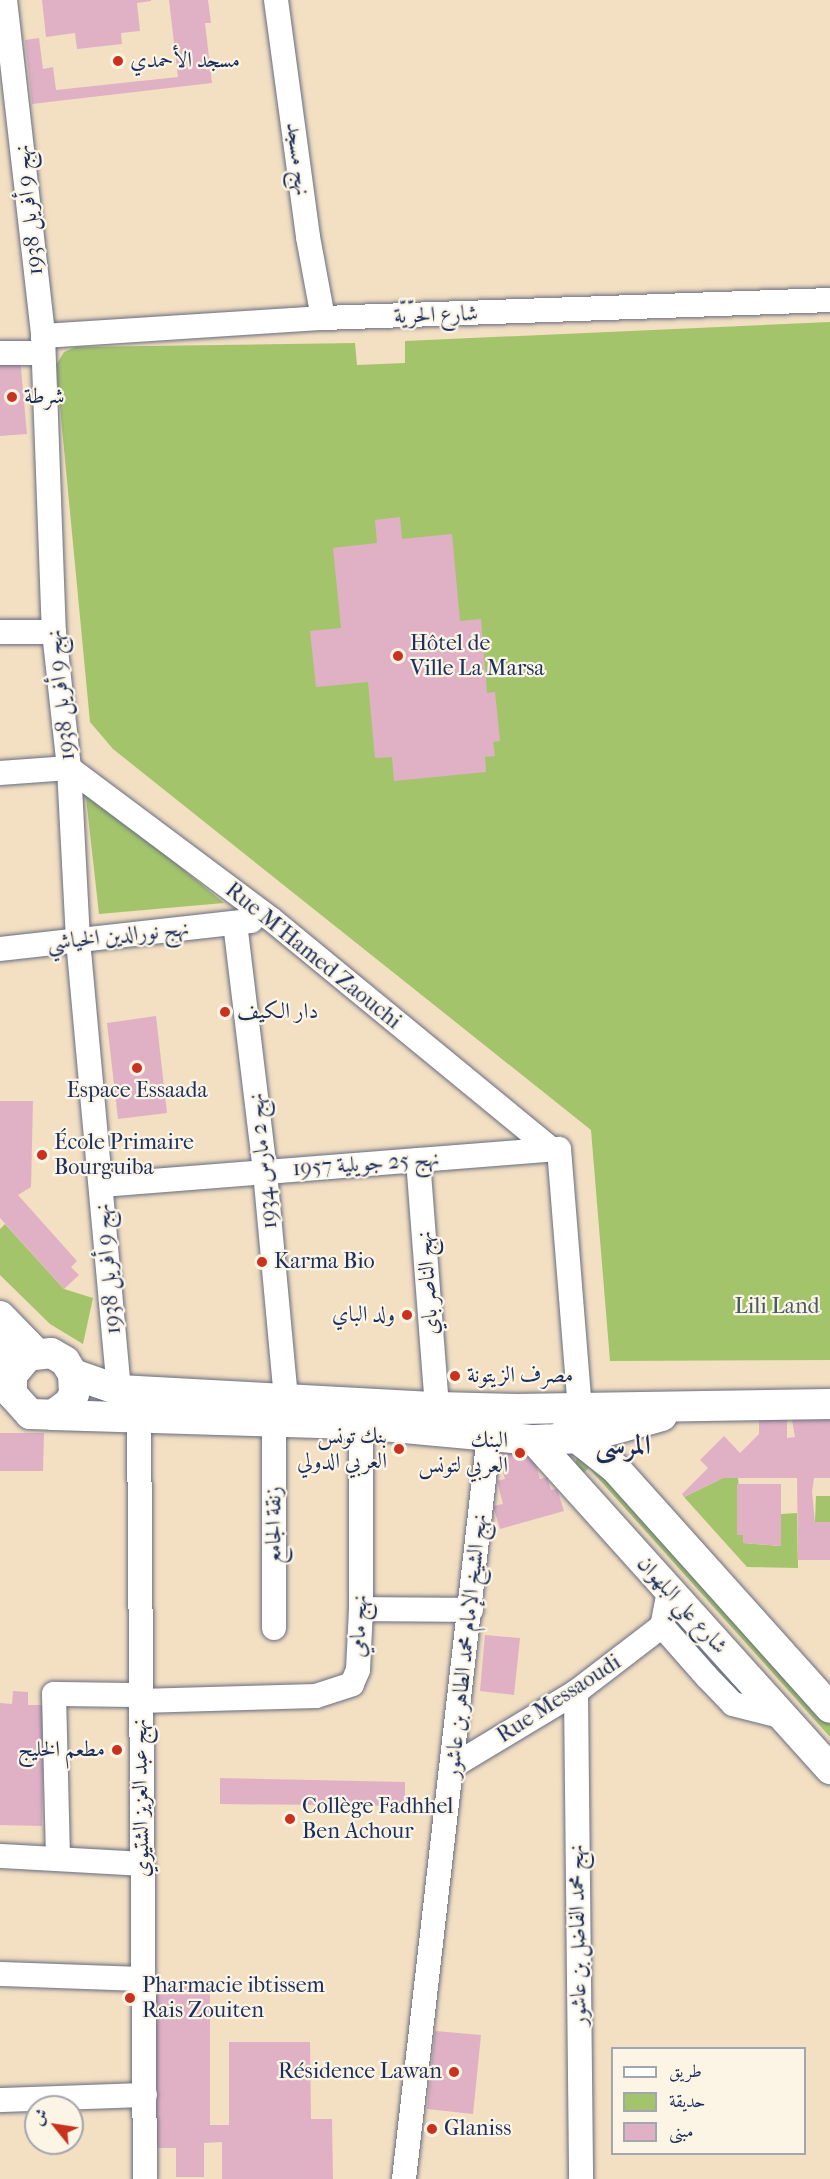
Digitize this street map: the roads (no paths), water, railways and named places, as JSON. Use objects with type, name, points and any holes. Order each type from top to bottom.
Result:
[{"type":"main road","points":[[0,1316],[36,1353]]},
{"type":"main road","points":[[53,1415],[69,1403],[75,1384],[73,1374],[65,1361],[51,1353],[36,1353],[6,1372],[12,1394],[10,1410],[41,1417],[437,1407],[517,1409],[617,1405],[830,1404]]},
{"type":"main road","points":[[73,1374],[119,1390],[360,1424],[534,1440],[582,1438],[697,1406]]},
{"type":"main road","points":[[561,1468],[597,1418],[617,1405]]},
{"type":"main road","name":"شارع علي البلهوان","points":[[517,1409],[551,1421],[582,1438],[622,1477],[830,1708]]},
{"type":"main road","name":"شارع علي البلهوان","points":[[534,1440],[830,1769]]},
{"type":"street","name":"نهج 9 أفريل 1938","points":[[5,0],[9,112],[43,344],[54,632],[69,768],[78,940],[119,1390]]},
{"type":"street","name":"نهج مسجد","points":[[276,0],[308,237],[323,318]]},
{"type":"street","name":"شارع الحرّيّة","points":[[0,353],[43,344],[323,318],[830,300]]},
{"type":"street","points":[[0,632],[54,632]]},
{"type":"street","points":[[0,773],[69,768]]},
{"type":"street","name":"Rue M'Hamed Zaouchi","points":[[69,768],[271,919],[555,1149]]},
{"type":"street","name":"نهج نورالدين الخياشي","points":[[0,949],[271,919]]},
{"type":"street","name":"نهج 2 مارس 1934","points":[[235,923],[266,1172],[280,1411]]},
{"type":"street","points":[[555,1149],[582,1438]]},
{"type":"street","name":"نهج 25 جويلية 1957","points":[[101,1185],[555,1149]]},
{"type":"street","name":"نهج الناصر باي","points":[[418,1160],[437,1407]]},
{"type":"street","name":"زنقة الجامع","points":[[274,1628],[280,1411]]},
{"type":"street","name":"نهج عبد العزيز الشتيوي","points":[[139,1416],[139,1698],[145,2179]]},
{"type":"street","name":"نهج مامي","points":[[58,1858],[54,1694],[139,1698],[316,1696],[346,1689],[358,1670],[361,1609],[360,1424]]},
{"type":"street","name":"نهج الشيخ الإمام محمد الطاهر بن عاشور","points":[[404,2179],[471,1610],[489,1435]]},
{"type":"street","points":[[669,1591],[662,1626],[729,1701],[754,1712],[784,1717]]},
{"type":"street","points":[[361,1609],[471,1610]]},
{"type":"street","name":"Rue Messaoudi","points":[[453,1766],[576,1692],[662,1626]]},
{"type":"street","name":"نهج محمد الفاضل بن عاشور","points":[[576,1692],[581,2179]]},
{"type":"street","points":[[0,1856],[141,1864]]},
{"type":"street","points":[[0,1974],[143,1979]]},
{"type":"street","points":[[0,2100],[145,2094]]},
{"type":"place","name":"مسجد الأحمدي","points":[[118,61]]},
{"type":"place","name":"شرطة","points":[[12,397]]},
{"type":"place","name":"Hôtel de Ville La Marsa","points":[[398,656]]},
{"type":"place","name":"دار الكيف","points":[[225,1012]]},
{"type":"place","name":"Espace Essaada","points":[[137,1068]]},
{"type":"place","name":"École Primaire Bourguiba","points":[[42,1155]]},
{"type":"place","name":"Karma Bio","points":[[262,1262]]},
{"type":"place","name":"ولد الباي","points":[[407,1315]]},
{"type":"place","name":"مصرف الزيتونة","points":[[455,1376]]},
{"type":"place","name":"بنك تونس العربي الدولي","points":[[399,1449]]},
{"type":"place","name":"البنك العربي لتونس","points":[[520,1453]]},
{"type":"place","name":"مطعم الخليج","points":[[117,1750]]},
{"type":"place","name":"Collège Fadhhel Ben Achour","points":[[290,1819]]},
{"type":"place","name":"Pharmacie ibtissem Rais Zouiten","points":[[130,1998]]},
{"type":"place","name":"Résidence Lawan","points":[[454,2072]]},
{"type":"place","name":"Glaniss","points":[[432,2129]]},
{"type":"district","name":"المرسى","points":[[623,1445]]},
{"type":"park label","name":"Lili Land","points":[[777,1307]]}]
